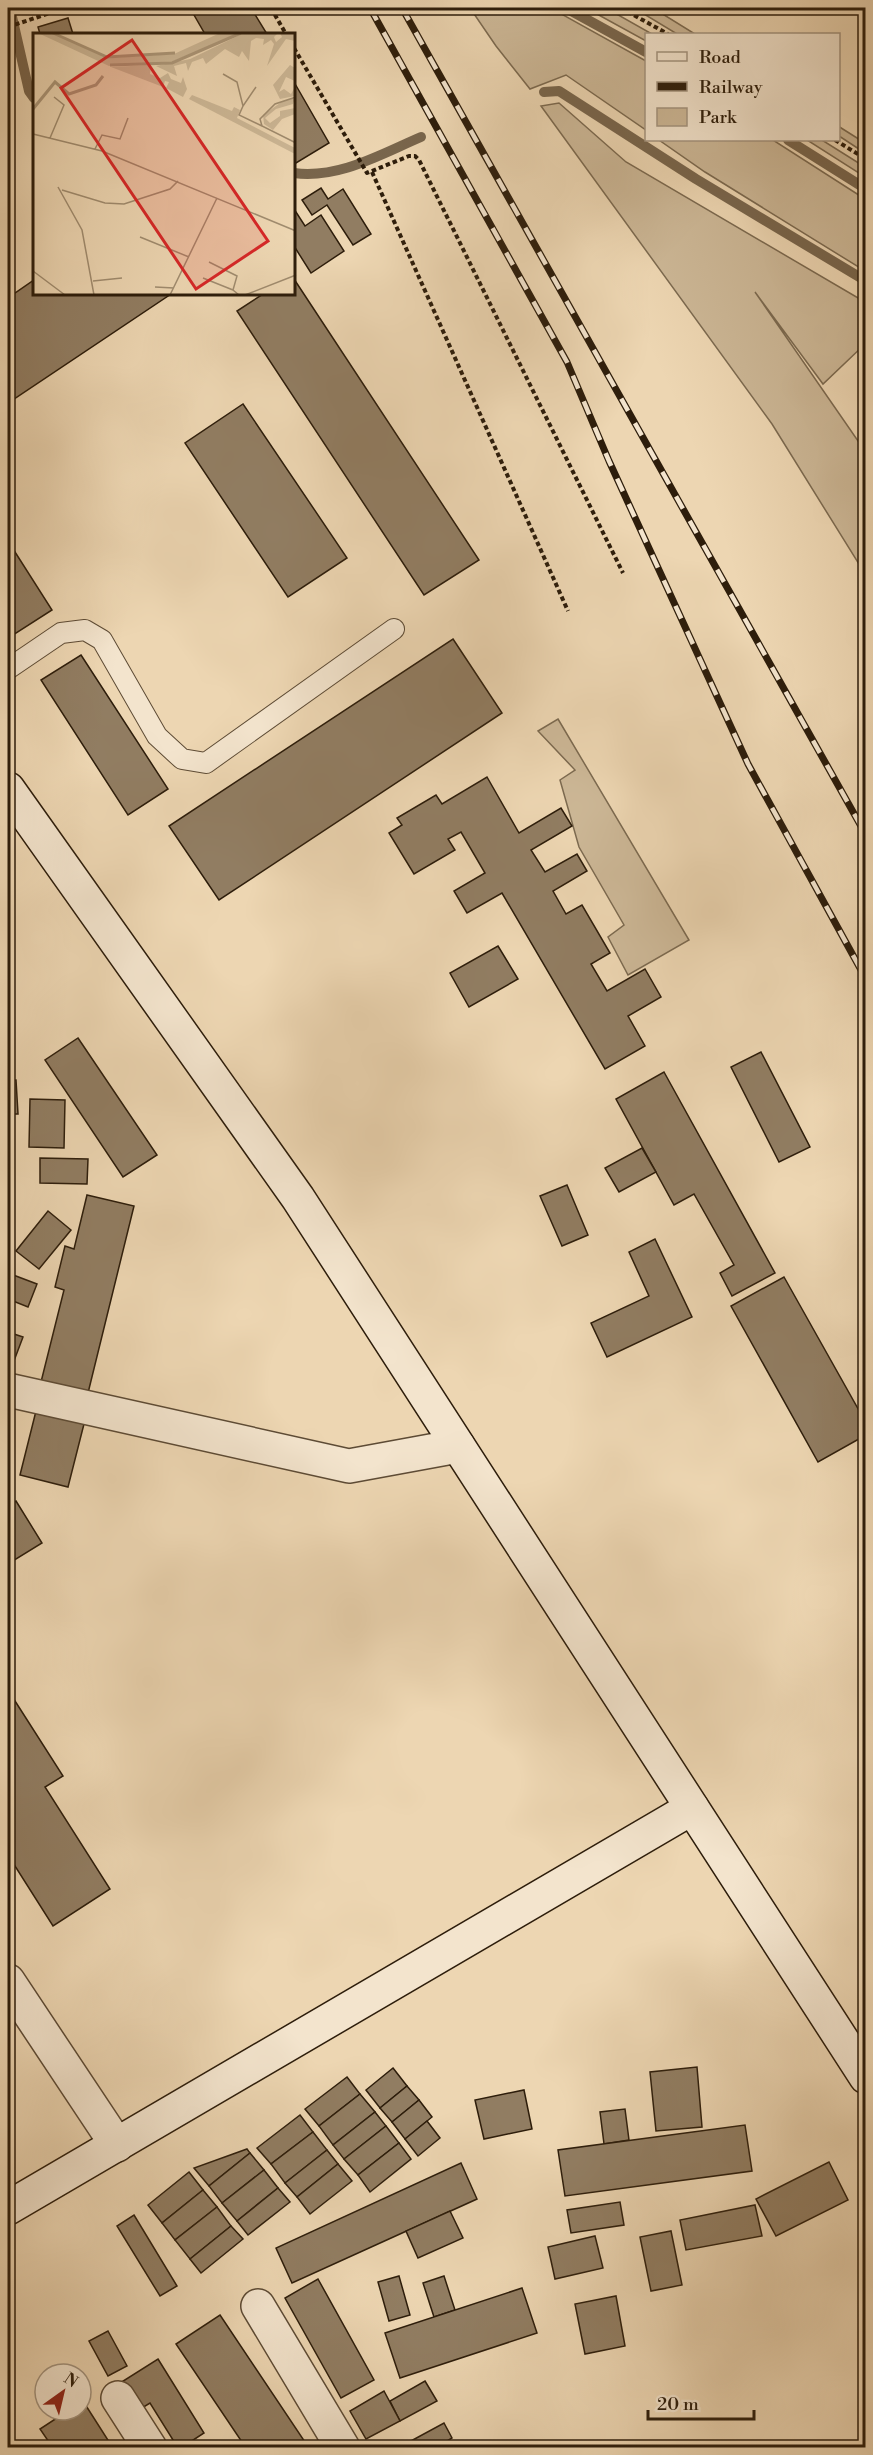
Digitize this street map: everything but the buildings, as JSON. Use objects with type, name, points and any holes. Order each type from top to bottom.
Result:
[{"type":"main road","points":[[8,789],[298,1198],[866,2077]]},
{"type":"main road","points":[[8,1390],[349,1466],[458,1446]]},
{"type":"main road","points":[[8,2208],[692,1808]]},
{"type":"main road","points":[[8,1981],[117,2145]]},
{"type":"main road","points":[[258,2306],[343,2448]]},
{"type":"main road","points":[[118,2398],[150,2448]]},
{"type":"lane","points":[[8,669],[61,633],[85,630],[102,640],[157,736],[182,759],[206,763],[394,629]]},
{"type":"path","points":[[8,27],[65,8]]},
{"type":"path","points":[[271,8],[285,33]]},
{"type":"path","points":[[621,8],[666,33]]},
{"type":"path","points":[[296,51],[364,170],[372,172],[408,156],[415,156],[419,160],[623,573]]},
{"type":"path","points":[[837,141],[866,159]]},
{"type":"path","points":[[372,172],[568,610]]},
{"type":"green space","points":[[470,8],[555,8],[563,15],[645,60],[645,129],[566,75],[530,89]]},
{"type":"green space","points":[[586,8],[606,8],[650,33],[645,33],[645,40]]},
{"type":"green space","points":[[634,8],[653,8],[693,33],[675,33]]},
{"type":"green space","points":[[559,103],[626,162],[865,302],[865,344],[823,384],[755,292],[865,451],[866,566],[862,569],[772,424],[541,106]]},
{"type":"green space","points":[[840,127],[865,143],[865,153],[840,137]]},
{"type":"green space","points":[[660,141],[775,141],[865,199],[865,271],[705,172]]},
{"type":"green space","points":[[809,141],[824,141],[865,167],[865,177]]},
{"type":"green space","points":[[558,719],[689,940],[628,975],[608,937],[624,925],[579,847],[560,780],[575,770],[538,731]]},
{"type":"waterway","points":[[10,8],[29,91],[33,97]]},
{"type":"waterway","points":[[566,8],[645,51]]},
{"type":"waterway","points":[[544,92],[559,91],[696,179],[866,281]]},
{"type":"waterway","points":[[296,173],[311,174],[343,169],[421,137]]},
{"type":"waterway","points":[[790,141],[866,189]]},
{"type":"railway","points":[[370,8],[567,362],[609,461],[748,764],[866,979]]},
{"type":"railway","points":[[402,8],[866,835]]}]
